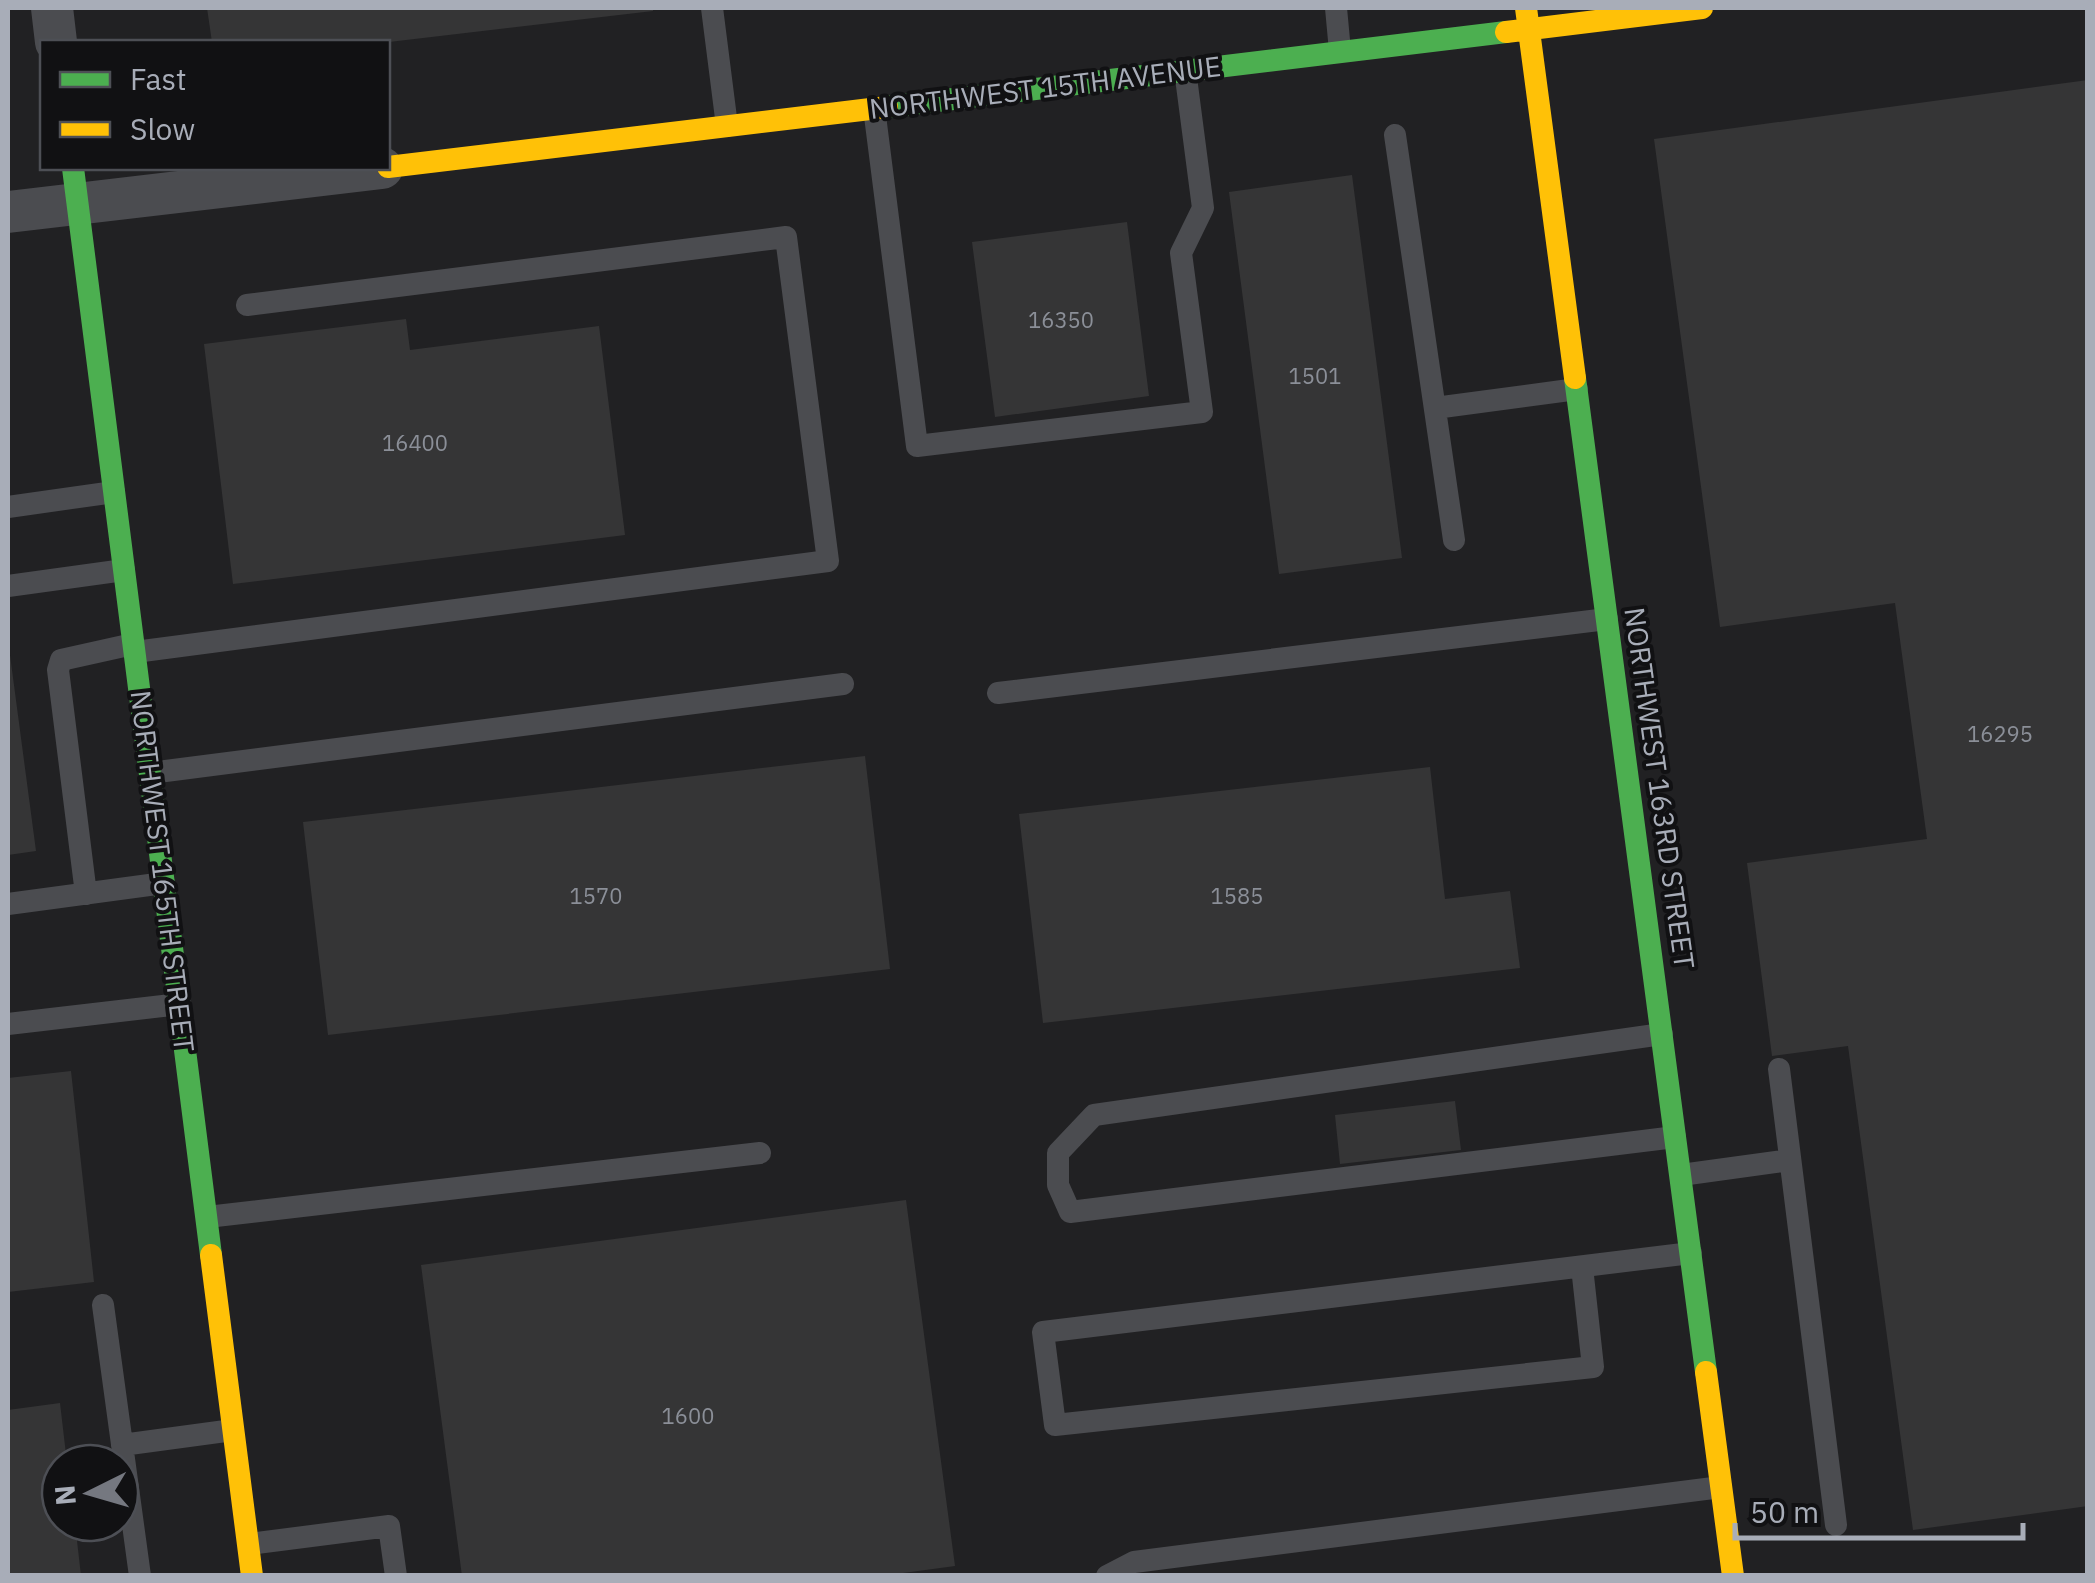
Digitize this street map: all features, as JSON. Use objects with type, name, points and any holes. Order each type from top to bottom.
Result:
[{"type":"street","points":[[52,8],[56,40]]},
{"type":"street","name":"NORTHWEST 15TH AVENUE","points":[[390,166],[1340,51],[1527,18],[1690,8]]},
{"type":"street","name":"NORTHWEST 163RD STREET","points":[[1527,18],[1734,1576]]},
{"type":"street","name":"NORTHWEST 15TH AVENUE","points":[[8,212],[75,186],[336,170]]},
{"type":"street","name":"NORTHWEST 165TH STREET","points":[[75,186],[252,1576]]},
{"type":"lane","points":[[712,8],[726,126]]},
{"type":"lane","points":[[1336,8],[1340,51]]},
{"type":"lane","points":[[874,108],[917,446],[1145,419],[1202,412],[1181,253],[1203,208],[1186,70]]},
{"type":"lane","points":[[1395,135],[1454,540]]},
{"type":"lane","points":[[86,894],[58,670],[61,660],[828,561],[786,237],[247,305]]},
{"type":"lane","points":[[1435,408],[1577,389]]},
{"type":"lane","points":[[8,507],[114,492]]},
{"type":"lane","points":[[8,586],[124,570]]},
{"type":"lane","points":[[998,692],[1607,618]]},
{"type":"lane","points":[[150,773],[843,684]]},
{"type":"lane","points":[[8,904],[164,883]]},
{"type":"lane","points":[[8,1024],[180,1004]]},
{"type":"lane","points":[[1662,1034],[1094,1115],[1058,1154],[1058,1184],[1070,1212],[1676,1137]]},
{"type":"lane","points":[[1779,1070],[1836,1526]]},
{"type":"lane","points":[[206,1217],[760,1154]]},
{"type":"lane","points":[[1681,1175],[1790,1160]]},
{"type":"lane","points":[[1582,1267],[1594,1367],[1054,1425],[1042,1332],[1691,1253]]},
{"type":"lane","points":[[102,1305],[122,1443]]},
{"type":"lane","points":[[137,1443],[234,1430]]},
{"type":"lane","points":[[1107,1576],[1134,1562],[1722,1487]]},
{"type":"lane","points":[[248,1544],[388,1526],[396,1576]]},
{"type":"lane","points":[[135,1543],[140,1576]]},
{"type":"shaded area","points":[[8,8],[2087,8],[2087,1575],[8,1575]]},
{"type":"building","points":[[207,8],[653,8],[390,42],[212,40]]},
{"type":"building","points":[[2088,80],[2088,1506],[1913,1530],[1848,1046],[1772,1056],[1747,863],[1927,839],[1895,603],[1720,627],[1654,139]]},
{"type":"building","points":[[1352,175],[1402,558],[1279,574],[1229,192]]},
{"type":"building","points":[[1127,222],[1149,396],[995,417],[972,242]]},
{"type":"building","points":[[406,319],[410,350],[599,326],[625,535],[233,584],[204,344]]},
{"type":"building","points":[[8,640],[36,851],[8,855]]},
{"type":"building","points":[[865,756],[890,969],[328,1035],[303,822]]},
{"type":"building","points":[[1430,767],[1445,899],[1510,891],[1520,968],[1043,1023],[1019,814]]},
{"type":"building","points":[[71,1071],[94,1282],[8,1292],[8,1078]]},
{"type":"building","points":[[1455,1101],[1461,1150],[1340,1164],[1335,1115]]},
{"type":"building","points":[[906,1200],[955,1566],[881,1576],[462,1576],[421,1265]]},
{"type":"building","points":[[60,1403],[65,1443],[40,1443],[40,1543],[77,1543],[81,1576],[8,1576],[8,1410]]},
{"type":"traffic: fast","points":[[887,107],[1506,32]]},
{"type":"traffic: fast","points":[[73,170],[211,1255]]},
{"type":"traffic: fast","points":[[1575,378],[1706,1372]]},
{"type":"traffic: slow","points":[[1526,8],[1575,378]]},
{"type":"traffic: slow","points":[[1506,32],[1702,8]]},
{"type":"traffic: slow","points":[[390,167],[887,107]]},
{"type":"traffic: slow","points":[[211,1255],[252,1576]]},
{"type":"traffic: slow","points":[[1706,1372],[1733,1576]]}]
